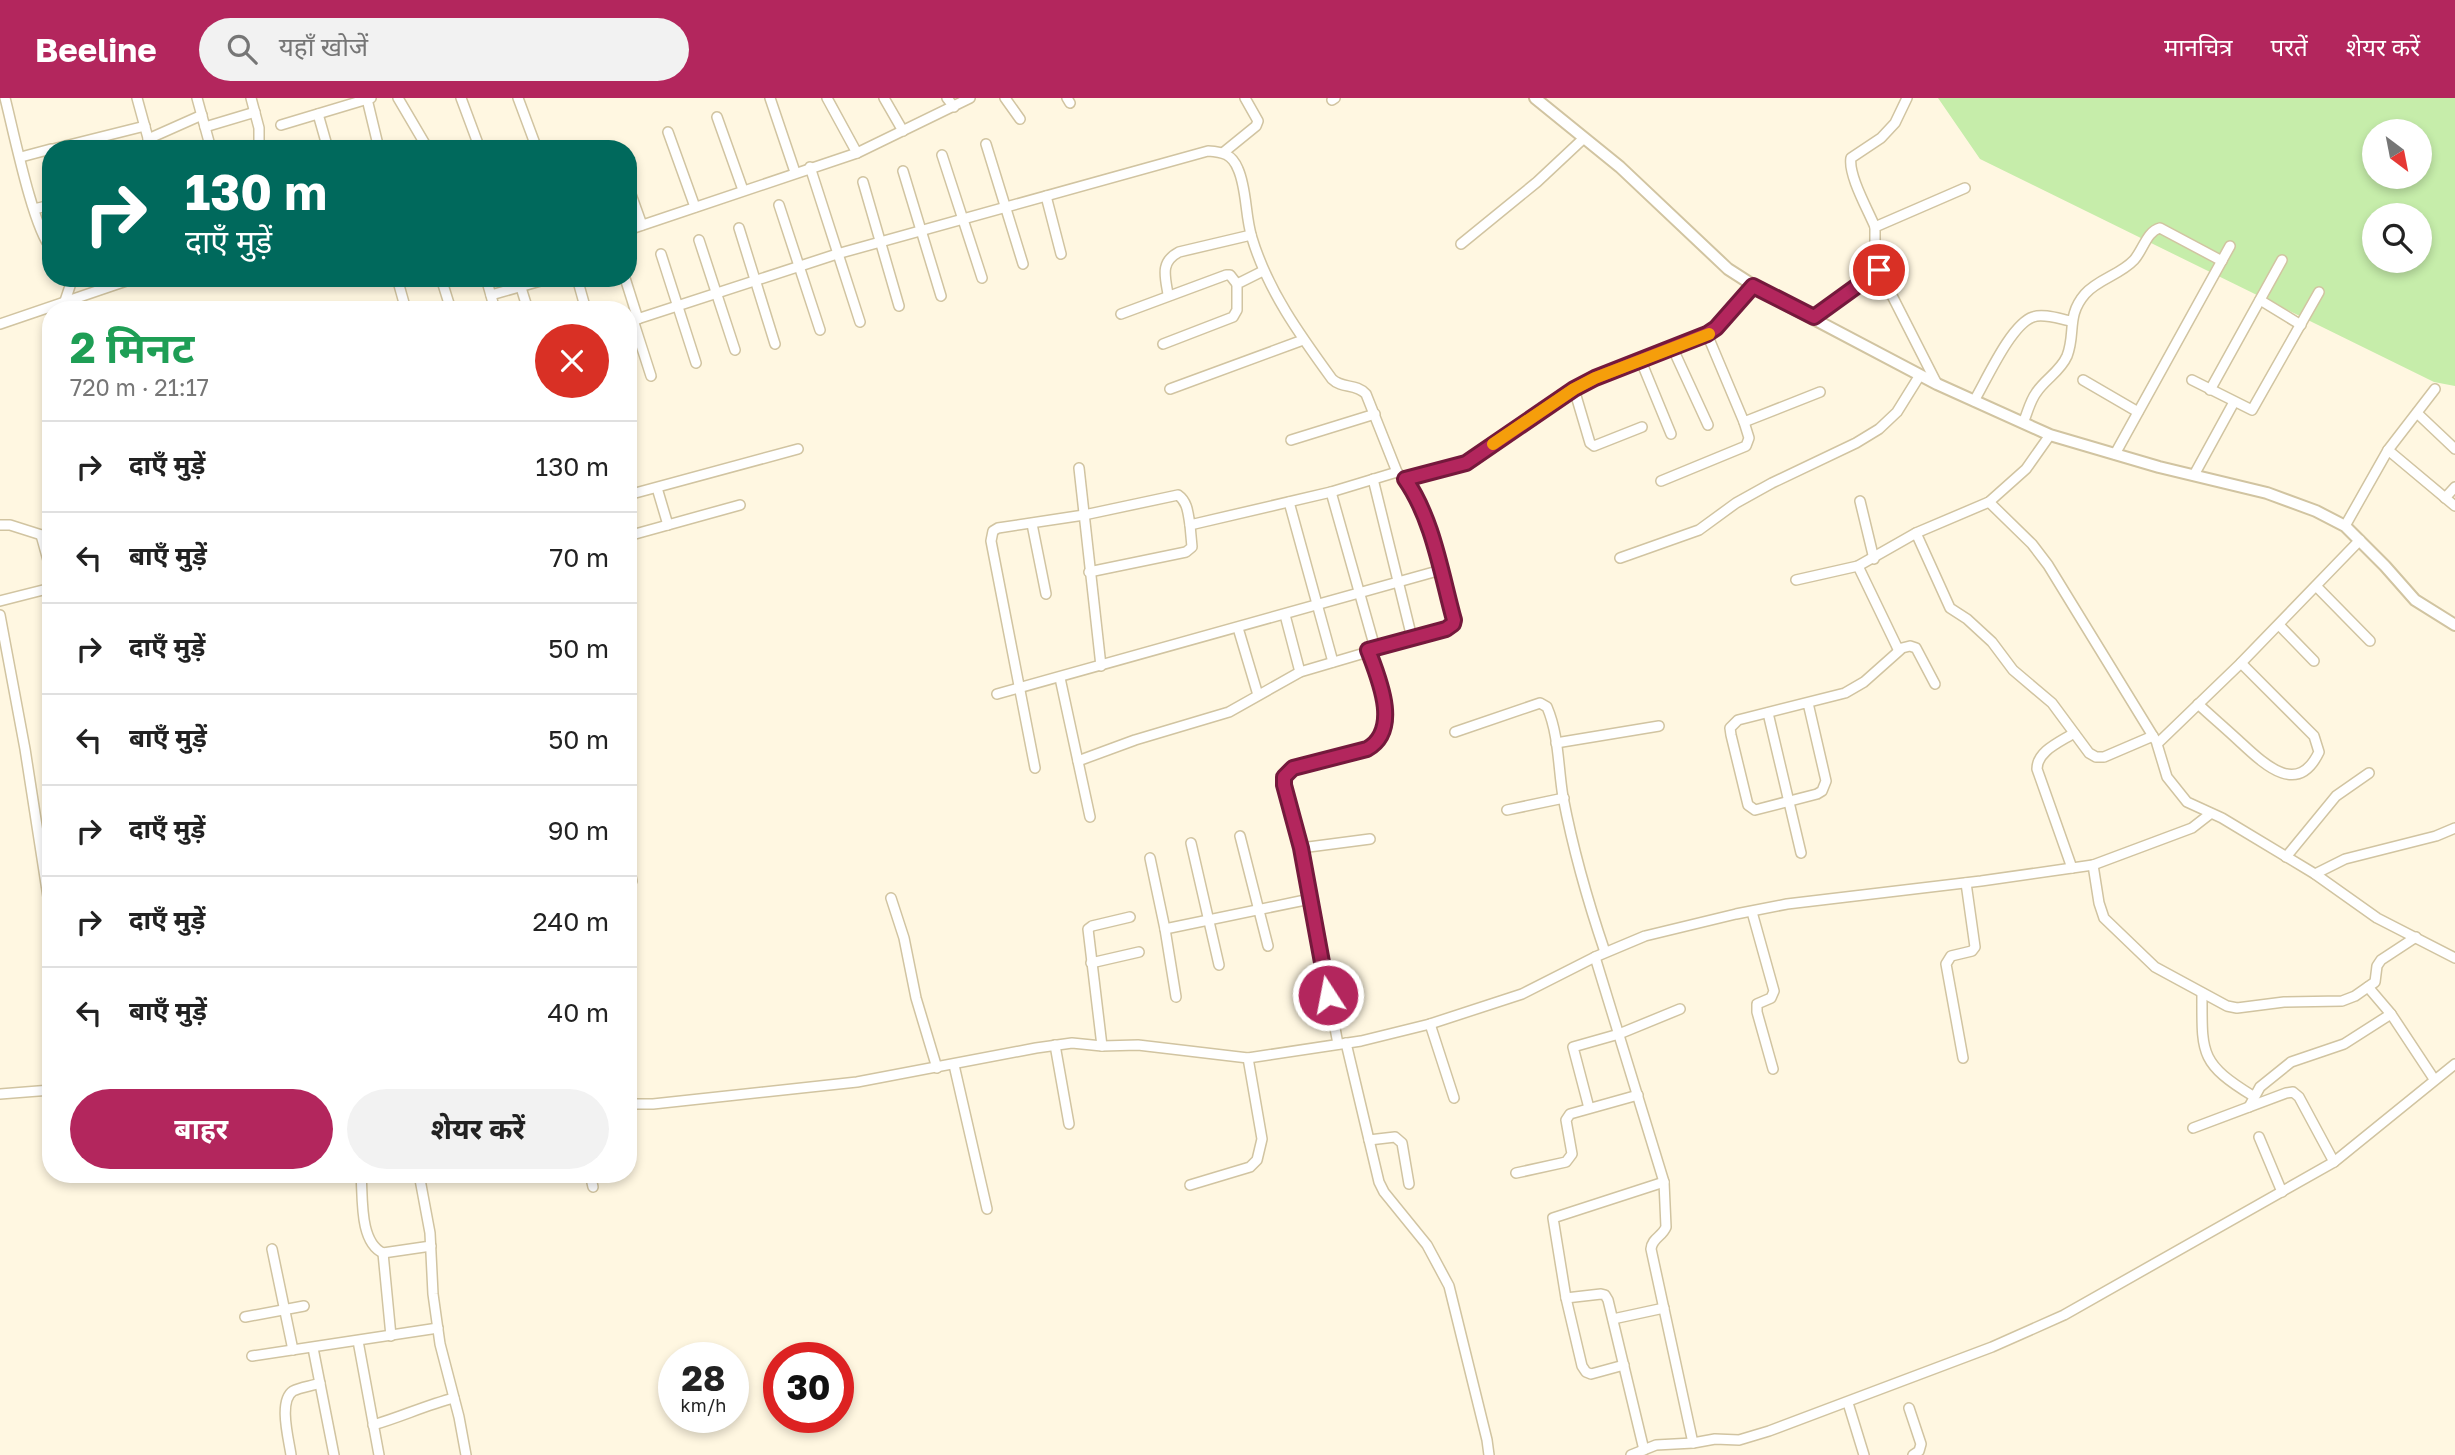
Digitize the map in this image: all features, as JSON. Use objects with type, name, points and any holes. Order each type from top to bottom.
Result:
[{"type":"street","points":[[5,98],[42,231]]},
{"type":"street","points":[[137,98],[148,140]]},
{"type":"street","points":[[197,98],[209,140]]},
{"type":"street","points":[[251,98],[259,128],[259,140]]},
{"type":"street","points":[[398,98],[423,140]]},
{"type":"street","points":[[461,98],[477,140]]},
{"type":"street","points":[[518,98],[534,140]]},
{"type":"street","points":[[770,98],[795,172]]},
{"type":"street","points":[[827,98],[857,153]]},
{"type":"street","points":[[884,98],[903,131]]},
{"type":"street","points":[[947,98],[954,107]]},
{"type":"street","points":[[637,227],[857,153],[971,98]]},
{"type":"street","points":[[1005,98],[1020,120]]},
{"type":"street","points":[[1224,152],[1256,127],[1258,117],[1245,98]]},
{"type":"street","points":[[1535,98],[1636,182],[1728,269],[1753,286],[1937,384],[2050,436],[2267,493],[2316,511],[2345,526],[2415,600],[2455,625]]},
{"type":"street","points":[[1908,98],[1895,123],[1881,138],[1851,158],[1850,164],[1875,228],[1875,253],[1879,270],[1937,384]]},
{"type":"street","points":[[281,125],[369,99],[377,140]]},
{"type":"street","points":[[205,127],[254,112]]},
{"type":"street","points":[[318,114],[325,140]]},
{"type":"street","points":[[157,140],[202,116]]},
{"type":"street","points":[[717,117],[743,190]]},
{"type":"street","points":[[90,140],[145,127]]},
{"type":"street","points":[[668,132],[695,207]]},
{"type":"street","points":[[1461,244],[1537,182],[1584,138]]},
{"type":"street","points":[[986,144],[1023,264]]},
{"type":"street","points":[[637,319],[837,254],[1208,151],[1224,152],[1230,156],[1239,169],[1251,235],[1263,271],[1303,340],[1335,383],[1354,386],[1366,394],[1397,472],[1418,496],[1453,624],[1446,629],[1300,672],[1218,717],[1135,740],[1078,761]]},
{"type":"street","points":[[21,157],[42,152]]},
{"type":"street","points":[[942,155],[982,278]]},
{"type":"street","points":[[810,167],[860,322]]},
{"type":"street","points":[[903,171],[941,296]]},
{"type":"street","points":[[863,182],[899,306]]},
{"type":"street","points":[[1875,228],[1965,188]]},
{"type":"street","points":[[1046,196],[1061,254]]},
{"type":"street","points":[[779,205],[820,330]]},
{"type":"street","points":[[34,209],[42,207]]},
{"type":"street","points":[[637,211],[642,225]]},
{"type":"street","points":[[739,228],[775,344]]},
{"type":"street","points":[[2023,423],[2036,392],[2059,370],[2067,356],[2074,310],[2085,294],[2100,281],[2131,263],[2156,228],[2222,261]]},
{"type":"street","points":[[1168,295],[1164,269],[1165,263],[1172,256],[1251,235]]},
{"type":"street","points":[[699,240],[735,350]]},
{"type":"street","points":[[2115,454],[2230,246]]},
{"type":"street","points":[[661,254],[696,363]]},
{"type":"street","points":[[2210,390],[2282,260]]},
{"type":"street","points":[[1814,317],[1879,270]]},
{"type":"street","points":[[1237,284],[1263,271]]},
{"type":"street","points":[[1121,314],[1230,275],[1237,284],[1237,310],[1233,317],[1163,344]]},
{"type":"street","points":[[1405,479],[1466,463],[1574,389],[1595,378],[1707,334],[1716,328],[1753,286]]},
{"type":"street","points":[[72,301],[109,287]]},
{"type":"street","points":[[489,287],[493,301]]},
{"type":"street","points":[[491,295],[510,287]]},
{"type":"street","points":[[2192,380],[2248,410],[2255,408],[2319,292]]},
{"type":"street","points":[[2260,300],[2301,325]]},
{"type":"street","points":[[0,324],[42,311]]},
{"type":"street","points":[[1974,401],[2012,336],[2023,323],[2038,316],[2071,321]]},
{"type":"street","points":[[637,332],[652,376]]},
{"type":"street","points":[[1661,481],[1746,446],[1749,438],[1707,334]]},
{"type":"street","points":[[1170,389],[1303,340]]},
{"type":"street","points":[[1673,349],[1708,425]]},
{"type":"street","points":[[1641,361],[1671,434]]},
{"type":"street","points":[[1620,558],[1699,530],[1736,503],[1879,429],[1897,412],[1920,375]]},
{"type":"street","points":[[2083,380],[2138,412]]},
{"type":"street","points":[[1574,389],[1590,443],[1594,446],[1642,427]]},
{"type":"street","points":[[2345,526],[2388,450],[2435,389]]},
{"type":"street","points":[[1744,422],[1820,392]]},
{"type":"street","points":[[2194,475],[2234,402]]},
{"type":"street","points":[[2417,413],[2455,449]]},
{"type":"street","points":[[1291,440],[1375,414]]},
{"type":"street","points":[[1796,580],[1858,566],[1916,533],[1989,502],[2026,468],[2050,436]]},
{"type":"street","points":[[637,493],[798,449]]},
{"type":"street","points":[[2388,450],[2455,506]]},
{"type":"street","points":[[1079,468],[1101,666]]},
{"type":"street","points":[[1190,525],[1331,492],[1397,472]]},
{"type":"street","points":[[1373,479],[1412,638]]},
{"type":"street","points":[[2445,498],[2455,486]]},
{"type":"street","points":[[657,488],[668,525]]},
{"type":"street","points":[[1331,492],[1383,693],[1384,729],[1376,744],[1367,749],[1293,768],[1284,777],[1284,785],[1301,848],[1342,1044],[1379,1182],[1427,1245],[1449,1286],[1489,1455]]},
{"type":"street","points":[[1035,768],[991,541],[993,531],[1178,495],[1184,499],[1193,543],[1186,552],[1089,572]]},
{"type":"street","points":[[1860,501],[1874,559]]},
{"type":"street","points":[[1289,502],[1333,662]]},
{"type":"street","points":[[1989,502],[2032,544],[2048,565],[2155,740],[2167,777],[2187,802],[2222,818],[2315,874],[2377,918],[2455,958]]},
{"type":"street","points":[[637,534],[740,505]]},
{"type":"street","points":[[1032,524],[1046,594]]},
{"type":"street","points":[[0,525],[10,525],[42,535]]},
{"type":"street","points":[[1916,533],[1950,608],[1967,619],[1992,642],[2013,670],[2052,703],[2089,753],[2096,757],[2104,757],[2155,740],[2241,663],[2360,540]]},
{"type":"street","points":[[1858,566],[1900,650]]},
{"type":"street","points":[[997,694],[1440,570]]},
{"type":"street","points":[[2316,586],[2370,641]]},
{"type":"street","points":[[0,601],[42,590]]},
{"type":"street","points":[[0,615],[42,858]]},
{"type":"street","points":[[1285,615],[1300,672]]},
{"type":"street","points":[[2279,625],[2314,661]]},
{"type":"street","points":[[1238,628],[1258,695]]},
{"type":"street","points":[[1808,703],[1826,780],[1825,786],[1817,794],[1751,809],[1731,735],[1730,728],[1738,720],[1856,688],[1900,650],[1910,646],[1916,648],[1936,684]]},
{"type":"street","points":[[2198,704],[2265,765],[2283,774],[2295,775],[2307,769],[2319,752],[2314,736],[2241,663]]},
{"type":"street","points":[[1060,678],[1090,817]]},
{"type":"street","points":[[1455,732],[1540,703],[1549,710],[1563,798],[1588,903],[1605,952]]},
{"type":"street","points":[[1768,713],[1801,853]]},
{"type":"street","points":[[1556,743],[1659,726]]},
{"type":"street","points":[[2072,867],[2037,769],[2037,762],[2042,754],[2074,733]]},
{"type":"street","points":[[2286,857],[2336,796],[2369,773]]},
{"type":"street","points":[[1507,810],[1563,798]]},
{"type":"street","points":[[637,1104],[857,1083],[1072,1043],[1138,1045],[1248,1058],[1342,1044],[1430,1024],[1539,987],[1605,952],[1645,936],[1787,904],[2093,865],[2192,828],[2210,814]]},
{"type":"street","points":[[2315,874],[2345,859],[2436,836],[2455,828]]},
{"type":"street","points":[[1240,836],[1268,946]]},
{"type":"street","points":[[1301,848],[1370,839]]},
{"type":"street","points":[[1191,843],[1219,965]]},
{"type":"street","points":[[1150,858],[1176,997]]},
{"type":"street","points":[[2093,865],[2104,918],[2155,967],[2227,1006],[2236,1008],[2284,1002],[2342,1001],[2368,987],[2377,979],[2378,962],[2416,937]]},
{"type":"street","points":[[1963,1058],[1946,964],[1951,956],[1972,951],[1975,947],[1966,883]]},
{"type":"street","points":[[891,898],[904,938],[916,998],[937,1068]]},
{"type":"street","points":[[1165,929],[1310,899]]},
{"type":"street","points":[[1752,912],[1773,991],[1771,998],[1757,1004],[1773,1069]]},
{"type":"street","points":[[1102,1046],[1088,929],[1130,917]]},
{"type":"street","points":[[1091,963],[1139,951]]},
{"type":"street","points":[[1595,957],[1664,1182],[1665,1227],[1664,1232],[1653,1240],[1651,1249],[1693,1443]]},
{"type":"street","points":[[2368,987],[2391,1014],[2434,1079]]},
{"type":"street","points":[[2202,993],[2202,1040],[2205,1055],[2223,1077],[2253,1096]]},
{"type":"street","points":[[1589,1108],[1573,1047],[1619,1034],[1681,1009]]},
{"type":"street","points":[[2249,1107],[2260,1087],[2291,1062],[2344,1044],[2391,1014]]},
{"type":"street","points":[[1430,1024],[1454,1098]]},
{"type":"street","points":[[1055,1045],[1069,1124]]},
{"type":"street","points":[[1190,1185],[1251,1167],[1257,1160],[1262,1139],[1248,1058]]},
{"type":"street","points":[[1631,1455],[1656,1445],[1715,1439],[1739,1440],[1847,1403],[1992,1347],[2064,1315],[2334,1162],[2455,1064]]},
{"type":"street","points":[[954,1065],[987,1209]]},
{"type":"street","points":[[0,1093],[42,1091]]},
{"type":"street","points":[[2193,1128],[2293,1092],[2299,1097],[2334,1162]]},
{"type":"street","points":[[1516,1173],[1570,1159],[1572,1154],[1567,1116],[1638,1095]]},
{"type":"street","points":[[2259,1137],[2282,1192]]},
{"type":"street","points":[[1369,1140],[1399,1138],[1409,1184]]},
{"type":"street","points":[[1624,1365],[1591,1374],[1582,1366],[1566,1298],[1553,1218],[1664,1182]]},
{"type":"street","points":[[362,1183],[367,1230],[376,1250],[383,1253],[431,1246]]},
{"type":"street","points":[[420,1183],[431,1246],[438,1328],[466,1455]]},
{"type":"street","points":[[592,1183],[593,1187]]},
{"type":"street","points":[[272,1249],[293,1350]]},
{"type":"street","points":[[383,1253],[391,1336]]},
{"type":"street","points":[[1566,1298],[1605,1295],[1644,1450]]},
{"type":"street","points":[[245,1317],[304,1306]]},
{"type":"street","points":[[1613,1319],[1664,1308]]},
{"type":"street","points":[[251,1356],[438,1328]]},
{"type":"street","points":[[358,1341],[379,1455]]},
{"type":"street","points":[[313,1348],[334,1455]]},
{"type":"street","points":[[291,1455],[285,1411],[288,1397],[293,1392],[320,1383]]},
{"type":"street","points":[[373,1424],[408,1414],[425,1405],[454,1398]]},
{"type":"street","points":[[1847,1403],[1864,1455]]},
{"type":"street","points":[[1909,1408],[1921,1444],[1919,1451],[1913,1455]]},
{"type":"green space","points":[[1938,98],[2455,98],[2455,386],[2434,382],[1980,159]]},
{"type":"slow traffic","points":[[1493,444],[1552,402],[1595,378],[1709,334]]},
{"type":"route","points":[[1328,995],[1301,848],[1284,777],[1293,768],[1367,749],[1381,737],[1384,729],[1383,693],[1368,650],[1446,629],[1453,624],[1425,517],[1418,496],[1405,479],[1466,463],[1574,389],[1595,378],[1712,332],[1753,286],[1814,317],[1879,270]]}]
